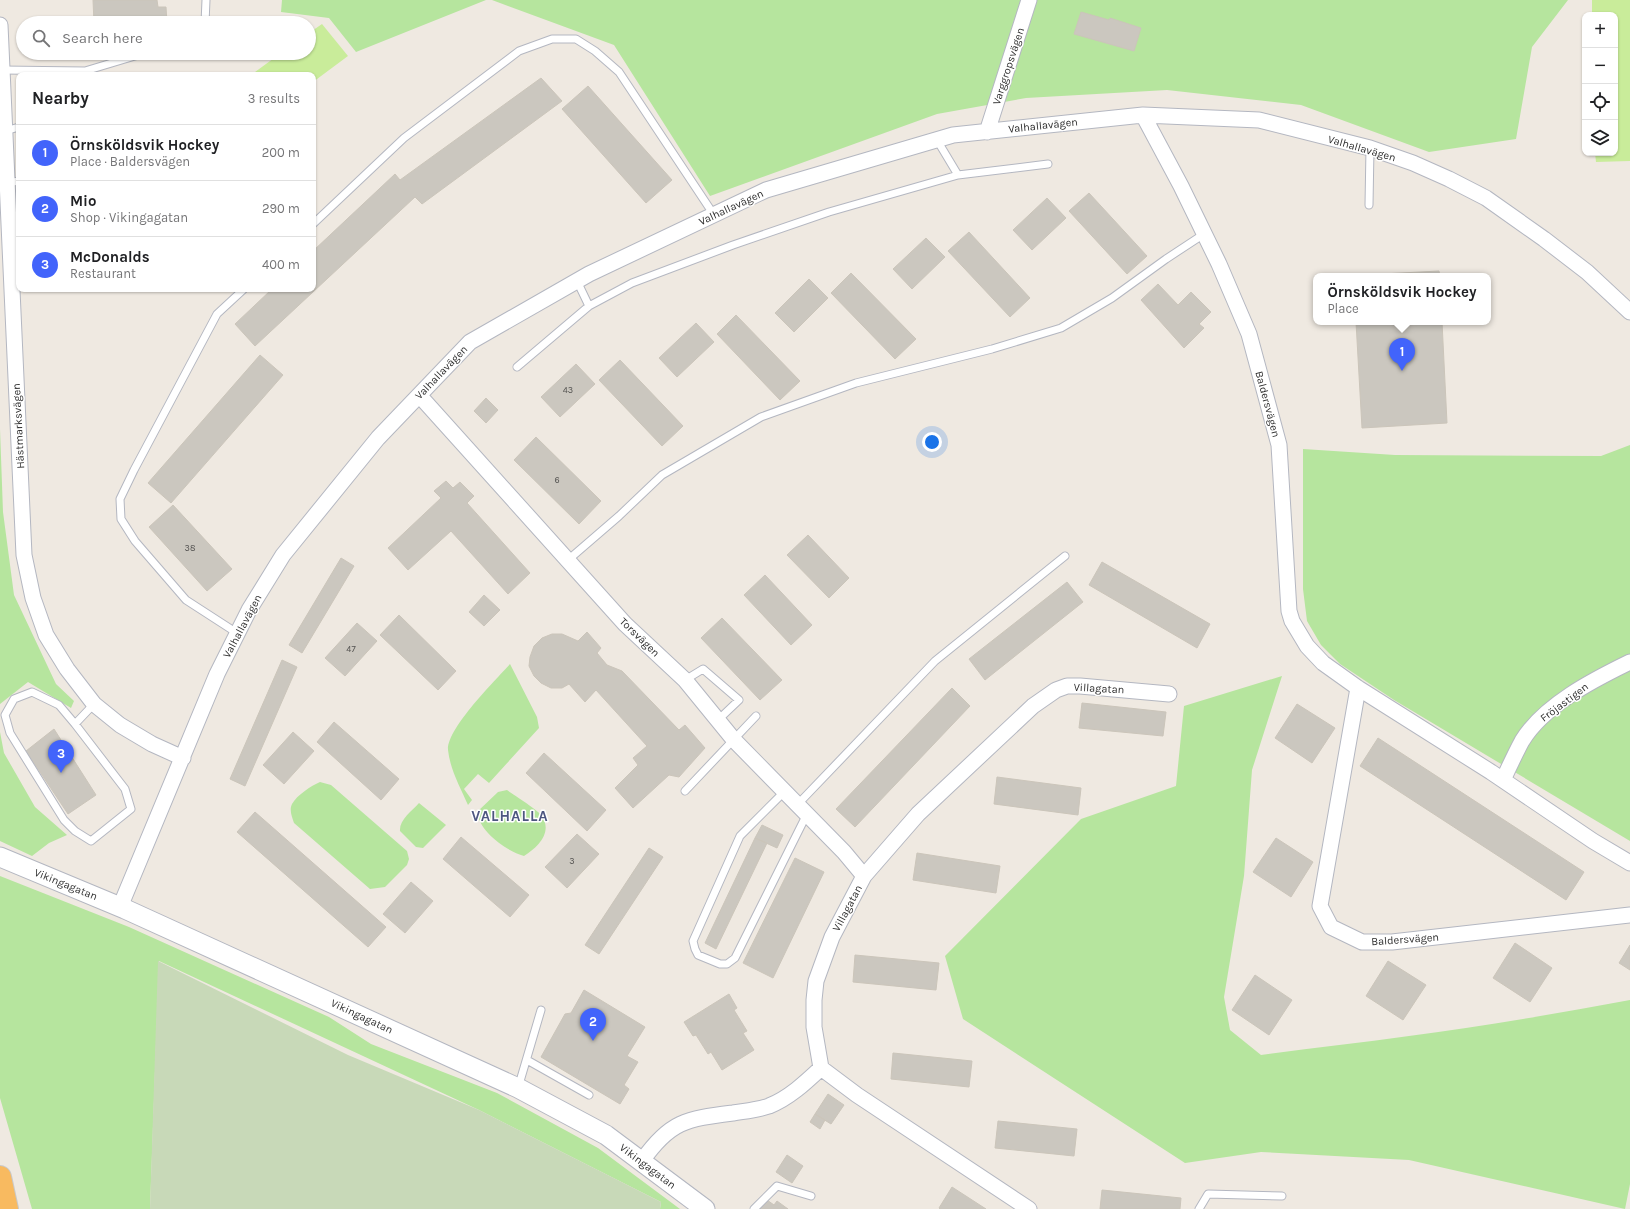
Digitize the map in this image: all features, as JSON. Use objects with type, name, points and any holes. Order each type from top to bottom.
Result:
[{"type":"highway","points":[[0,1178],[7,1208]]},
{"type":"street","name":"Varggropsvägen","points":[[987,132],[1029,0]]},
{"type":"street","name":"Hästmarksvägen","points":[[0,25],[2,70],[12,129],[16,284]]},
{"type":"street","name":"Valhallavägen","points":[[120,907],[217,674],[249,610],[283,555],[378,438],[470,342],[577,281],[766,190],[953,135],[1143,115],[1259,120],[1370,148],[1413,163],[1450,179],[1486,198],[1544,239],[1587,272],[1630,312]]},
{"type":"street","name":"Baldersvägen","points":[[1143,115],[1181,186],[1249,334],[1279,445],[1289,611],[1306,646],[1323,663],[1358,688],[1502,780],[1593,841],[1630,863]]},
{"type":"street","name":"Hästmarksvägen","points":[[16,292],[24,555],[33,598],[46,635],[67,669],[94,704],[120,725],[152,744],[183,758]]},
{"type":"street","name":"Torsvägen","points":[[418,395],[625,624],[685,680],[734,740],[803,809],[844,852],[864,876]]},
{"type":"street","name":"Fröjastigen","points":[[1502,780],[1522,741],[1540,720],[1575,692],[1630,662]]},
{"type":"street","name":"Villagatan","points":[[821,1068],[814,1027],[814,1000],[816,981],[832,937],[864,876],[918,814],[1044,697],[1056,690],[1067,686],[1080,686],[1169,694]]},
{"type":"street","name":"Baldersvägen","points":[[1358,688],[1320,906],[1331,927],[1362,942],[1392,942],[1630,915]]},
{"type":"street","name":"Vikingagatan","points":[[0,857],[120,907],[518,1088],[606,1135],[705,1209]]},
{"type":"street","points":[[642,1161],[659,1138],[679,1125],[701,1117],[753,1110],[768,1106],[794,1092],[821,1068],[857,1096],[1028,1209]]},
{"type":"lane","points":[[205,16],[206,0]]},
{"type":"lane","points":[[316,221],[404,138],[519,51],[552,39],[576,40],[595,51],[619,72],[714,215]]},
{"type":"lane","points":[[2,70],[85,71],[122,60]]},
{"type":"lane","points":[[937,140],[958,175]]},
{"type":"lane","points":[[1369,205],[1370,148]]},
{"type":"lane","points":[[517,368],[589,306],[632,283],[740,242],[829,212],[958,175],[1048,164]]},
{"type":"lane","points":[[568,560],[619,516],[662,475],[761,416],[856,383],[992,349],[1061,328],[1112,298],[1204,234]]},
{"type":"lane","points":[[577,281],[589,306]]},
{"type":"lane","points":[[238,633],[188,603],[135,541],[121,519],[120,500],[134,470],[218,314],[241,292]]},
{"type":"lane","points":[[785,791],[740,836],[693,942],[698,955],[720,964],[727,964],[735,958],[803,809],[934,661],[1065,556]]},
{"type":"lane","points":[[685,680],[703,669],[739,700],[718,720]]},
{"type":"lane","points":[[32,692],[59,705],[75,724],[124,789],[131,810],[91,841],[75,831],[64,820],[10,733],[5,715],[14,698],[32,692]]},
{"type":"lane","points":[[75,724],[94,704]]},
{"type":"lane","points":[[685,791],[756,716]]},
{"type":"lane","points":[[518,1088],[541,1010]]},
{"type":"lane","points":[[527,1060],[589,1095]]},
{"type":"lane","points":[[754,1209],[777,1186],[811,1196]]},
{"type":"lane","points":[[1199,1209],[1208,1194],[1282,1196]]},
{"type":"green space","points":[[282,0],[486,0],[356,52],[329,18],[281,12]]},
{"type":"green space","points":[[492,0],[1568,0],[1532,47],[1516,139],[1429,152],[1301,105],[1167,90],[1026,98],[937,114],[710,196],[614,45]]},
{"type":"green space","points":[[1592,0],[1630,0],[1630,161],[1596,162],[1595,156],[1618,156],[1618,12],[1592,12]]},
{"type":"green space","points":[[322,24],[348,56],[316,80],[316,72],[255,72],[271,60],[316,60],[316,28]]},
{"type":"green space","points":[[0,429],[3,512],[14,595],[56,684],[74,701],[71,708],[28,682],[0,704]]},
{"type":"green space","points":[[1630,445],[1630,841],[1394,700],[1340,664],[1321,645],[1307,621],[1303,589],[1303,449],[1395,455],[1601,456]]},
{"type":"green space","points":[[510,664],[537,717],[539,728],[489,783],[478,774],[464,789],[472,800],[468,805],[456,778],[449,757],[448,750],[450,741],[455,730],[473,705]]},
{"type":"green space","points":[[1282,676],[1252,770],[1244,876],[1224,997],[1230,1030],[1261,1055],[1464,1028],[1630,1000],[1630,1184],[1625,1209],[1409,1160],[1261,1152],[1185,1163],[963,1019],[945,956],[1081,819],[1176,786],[1184,706]]},
{"type":"green space","points":[[0,732],[4,753],[35,807],[67,835],[49,843],[32,856],[0,841]]},
{"type":"green space","points":[[320,782],[331,785],[407,851],[409,859],[407,865],[385,887],[370,889],[294,823],[291,811],[292,804],[304,791]]},
{"type":"green space","points":[[507,790],[536,810],[545,822],[545,834],[542,839],[534,849],[524,856],[509,850],[494,839],[483,826],[477,812],[498,792]]},
{"type":"green space","points":[[419,803],[446,825],[423,848],[416,847],[400,831],[400,827],[404,819]]},
{"type":"green space","points":[[0,876],[129,927],[329,1017],[371,1044],[497,1093],[598,1148],[680,1209],[660,1209],[661,1202],[479,1110],[159,961],[150,1209],[32,1209],[0,1098]]},
{"type":"green space","points":[[158,961],[348,1055],[479,1110],[661,1202],[660,1209],[150,1209]]},
{"type":"building","points":[[93,0],[157,0],[158,7],[166,7],[167,16],[94,16]]},
{"type":"building","points":[[1081,12],[1109,20],[1110,18],[1141,28],[1134,51],[1074,34]]},
{"type":"building","points":[[541,78],[562,101],[422,204],[415,197],[316,289],[316,248],[395,174],[400,180]]},
{"type":"building","points":[[588,86],[672,180],[646,203],[562,109]]},
{"type":"building","points":[[1089,193],[1147,256],[1127,274],[1069,211]]},
{"type":"building","points":[[1047,198],[1066,218],[1032,250],[1013,230]]},
{"type":"building","points":[[969,232],[1030,298],[1010,317],[948,251]]},
{"type":"building","points":[[926,238],[945,257],[912,289],[893,269]]},
{"type":"building","points":[[1439,271],[1439,273],[1401,273]]},
{"type":"building","points":[[851,273],[916,339],[895,359],[831,293]]},
{"type":"building","points":[[809,279],[828,298],[794,332],[775,313]]},
{"type":"building","points":[[1158,284],[1178,305],[1191,292],[1211,312],[1199,324],[1204,328],[1184,348],[1141,300]]},
{"type":"building","points":[[269,292],[313,292],[255,346],[235,324]]},
{"type":"building","points":[[736,315],[800,381],[780,400],[717,334]]},
{"type":"building","points":[[696,323],[714,342],[677,377],[659,358]]},
{"type":"building","points":[[1356,325],[1442,325],[1447,423],[1362,428]]},
{"type":"building","points":[[260,355],[283,375],[171,503],[148,483]]},
{"type":"building","points":[[620,360],[683,426],[662,446],[599,380]]},
{"type":"building","points":[[576,364],[595,384],[560,417],[541,397]]},
{"type":"building","points":[[486,398],[498,410],[486,423],[474,411]]},
{"type":"building","points":[[536,437],[601,501],[579,524],[514,460]]},
{"type":"building","points":[[446,481],[453,488],[460,482],[474,496],[467,503],[530,573],[508,594],[451,531],[408,570],[388,548],[441,498],[434,491]]},
{"type":"building","points":[[173,505],[232,569],[207,591],[149,527]]},
{"type":"building","points":[[808,535],[849,578],[829,598],[787,555]]},
{"type":"building","points":[[341,558],[354,566],[302,653],[289,645]]},
{"type":"building","points":[[1102,562],[1210,624],[1197,648],[1089,585]]},
{"type":"building","points":[[765,575],[812,625],[791,645],[744,595]]},
{"type":"building","points":[[1067,582],[1083,602],[985,680],[969,659]]},
{"type":"building","points":[[484,595],[500,610],[484,626],[469,612]]},
{"type":"building","points":[[399,615],[456,671],[438,690],[380,635]]},
{"type":"building","points":[[722,618],[782,680],[760,700],[701,638]]},
{"type":"building","points":[[357,623],[377,641],[345,676],[325,658]]},
{"type":"building","points":[[587,632],[601,648],[597,653],[607,665],[622,671],[679,730],[685,725],[705,748],[679,777],[669,775],[633,808],[615,788],[638,765],[633,758],[647,746],[596,690],[585,702],[569,684],[562,688],[551,688],[541,683],[534,676],[529,666],[530,657],[534,646],[542,638],[552,634],[562,634],[578,641]]},
{"type":"building","points":[[282,660],[297,667],[245,786],[230,779]]},
{"type":"building","points":[[952,688],[970,706],[855,827],[836,809]]},
{"type":"building","points":[[1082,703],[1166,712],[1163,736],[1079,728]]},
{"type":"building","points":[[1297,704],[1335,728],[1312,763],[1275,738]]},
{"type":"building","points":[[334,722],[399,779],[381,800],[317,742]]},
{"type":"building","points":[[54,729],[96,795],[68,814],[26,751]]},
{"type":"building","points":[[293,732],[314,751],[284,784],[263,765]]},
{"type":"building","points":[[1378,738],[1584,872],[1566,900],[1360,766]]},
{"type":"building","points":[[544,753],[606,810],[587,831],[526,773]]},
{"type":"building","points":[[997,777],[1081,788],[1078,815],[994,804]]},
{"type":"building","points":[[255,812],[386,927],[368,947],[237,832]]},
{"type":"building","points":[[762,825],[783,835],[777,848],[755,838]]},
{"type":"building","points":[[577,834],[599,854],[567,888],[545,867]]},
{"type":"building","points":[[461,837],[529,895],[510,917],[443,859]]},
{"type":"building","points":[[755,838],[767,843],[716,949],[705,943]]},
{"type":"building","points":[[1276,838],[1313,862],[1291,897],[1253,872]]},
{"type":"building","points":[[649,848],[663,857],[599,954],[585,945]]},
{"type":"building","points":[[917,853],[1000,866],[996,893],[913,880]]},
{"type":"building","points":[[795,858],[824,872],[773,978],[743,963]]},
{"type":"building","points":[[411,882],[433,901],[405,933],[383,914]]},
{"type":"building","points":[[1515,943],[1552,968],[1530,1002],[1493,978]]},
{"type":"building","points":[[1630,945],[1630,970],[1619,963]]},
{"type":"building","points":[[855,955],[939,963],[936,990],[853,982]]},
{"type":"building","points":[[1388,961],[1426,985],[1403,1020],[1366,996]]},
{"type":"building","points":[[1255,975],[1292,1000],[1269,1035],[1232,1010]]},
{"type":"building","points":[[584,990],[645,1027],[627,1056],[638,1062],[624,1085],[629,1089],[620,1104],[541,1057],[565,1014],[571,1013]]},
{"type":"building","points":[[729,994],[737,1008],[734,1010],[747,1031],[743,1033],[754,1050],[722,1070],[711,1052],[708,1054],[696,1035],[693,1036],[684,1022]]},
{"type":"building","points":[[893,1053],[972,1061],[969,1087],[891,1079]]},
{"type":"building","points":[[828,1094],[844,1105],[831,1124],[815,1114]]},
{"type":"building","points":[[815,1114],[825,1120],[820,1129],[810,1122]]},
{"type":"building","points":[[998,1121],[1077,1129],[1074,1156],[995,1148]]},
{"type":"building","points":[[787,1155],[803,1166],[792,1183],[776,1172]]},
{"type":"building","points":[[952,1187],[986,1209],[940,1209],[939,1208]]},
{"type":"building","points":[[1102,1190],[1181,1198],[1180,1209],[1100,1209]]},
{"type":"building","points":[[767,1200],[774,1205],[777,1201],[788,1209],[760,1209]]},
{"type":"place","name":"Örnsköldsvik Hockey","points":[[1402,371]]},
{"type":"place","name":"McDonalds","points":[[61,773]]},
{"type":"place","name":"Mio","points":[[593,1041]]},
{"type":"district","name":"VALHALLA","points":[[510,816]]}]
